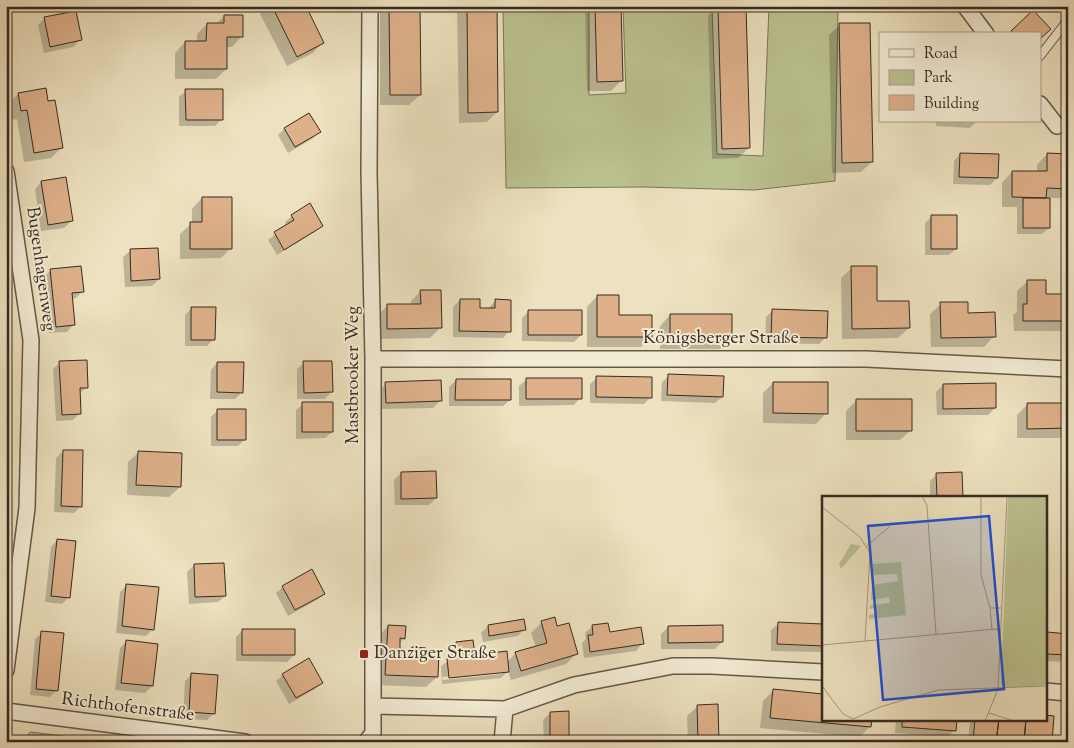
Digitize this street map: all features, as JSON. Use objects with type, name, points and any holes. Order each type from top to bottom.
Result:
[{"type":"street","name":"Mastbrooker Weg","points":[[366,742],[372,733],[373,706],[373,359],[369,172],[370,6]]},
{"type":"street","points":[[965,6],[984,32]]},
{"type":"street","points":[[1042,107],[1057,126]]},
{"type":"street","name":"Bugenhagenweg","points":[[6,171],[31,340],[27,508],[6,670]]},
{"type":"street","name":"Königsberger Straße","points":[[373,359],[866,359],[1068,369]]},
{"type":"street","points":[[373,706],[505,709],[574,685],[673,666],[712,666],[822,672]]},
{"type":"street","points":[[1046,691],[1068,693]]},
{"type":"street","points":[[502,742],[505,709]]},
{"type":"street","name":"Richthofenstraße","points":[[6,711],[245,742]]},
{"type":"lane","points":[[1042,53],[1064,25]]},
{"type":"green space","points":[[503,6],[589,6],[589,95],[626,93],[623,6],[712,6],[717,154],[763,156],[769,6],[838,10],[835,181],[754,190],[643,187],[506,188]]},
{"type":"green space","points":[[30,732],[113,742],[24,742]]},
{"type":"building","points":[[272,6],[306,6],[324,43],[297,57]]},
{"type":"building","points":[[389,6],[420,6],[421,95],[390,95]]},
{"type":"building","points":[[467,6],[497,6],[498,112],[468,113]]},
{"type":"building","points":[[595,6],[621,6],[623,81],[597,82]]},
{"type":"building","points":[[718,6],[746,6],[750,148],[722,149]]},
{"type":"building","points":[[1033,10],[1051,29],[1042,37],[1042,32],[1011,31]]},
{"type":"building","points":[[76,11],[82,40],[50,47],[44,17]]},
{"type":"building","points":[[224,15],[243,15],[243,37],[227,37],[227,69],[185,69],[185,41],[206,41],[207,23],[224,23]]},
{"type":"building","points":[[839,23],[870,23],[873,162],[842,163]]},
{"type":"building","points":[[46,88],[48,101],[55,100],[63,148],[34,153],[27,110],[21,111],[18,93]]},
{"type":"building","points":[[185,89],[223,89],[223,120],[186,120]]},
{"type":"building","points":[[309,113],[321,132],[295,147],[284,128]]},
{"type":"building","points":[[960,153],[999,154],[998,178],[959,177]]},
{"type":"building","points":[[1047,153],[1068,154],[1068,189],[1047,188],[1046,198],[1012,197],[1012,171],[1047,171]]},
{"type":"building","points":[[66,177],[73,221],[48,225],[41,181]]},
{"type":"building","points":[[202,197],[232,197],[232,249],[190,249],[190,222],[202,222]]},
{"type":"building","points":[[1023,198],[1050,198],[1050,228],[1023,228]]},
{"type":"building","points":[[310,203],[323,226],[284,250],[274,232],[294,220],[291,215]]},
{"type":"building","points":[[931,215],[957,215],[957,249],[931,249]]},
{"type":"building","points":[[158,248],[160,279],[131,281],[130,249]]},
{"type":"building","points":[[81,266],[84,292],[72,293],[75,325],[56,327],[50,269]]},
{"type":"building","points":[[851,266],[877,266],[877,301],[909,301],[910,328],[852,329]]},
{"type":"building","points":[[1027,280],[1046,280],[1046,294],[1068,294],[1068,321],[1023,321],[1023,304],[1027,304]]},
{"type":"building","points":[[420,290],[441,290],[442,328],[387,329],[387,304],[421,304]]},
{"type":"building","points":[[597,295],[619,295],[619,315],[652,315],[652,337],[597,337]]},
{"type":"building","points":[[460,299],[480,299],[480,308],[495,308],[495,299],[511,300],[511,332],[459,331]]},
{"type":"building","points":[[940,302],[968,302],[968,313],[995,312],[996,337],[941,338]]},
{"type":"building","points":[[191,307],[216,307],[215,340],[191,340]]},
{"type":"building","points":[[772,309],[828,311],[827,338],[771,337]]},
{"type":"building","points":[[528,310],[582,310],[582,335],[528,335]]},
{"type":"building","points":[[670,314],[732,314],[732,340],[670,339]]},
{"type":"building","points":[[87,360],[88,388],[80,388],[81,414],[62,415],[59,361]]},
{"type":"building","points":[[303,361],[332,361],[333,392],[304,393]]},
{"type":"building","points":[[217,362],[244,362],[243,393],[217,392]]},
{"type":"building","points":[[668,374],[724,376],[723,397],[667,395]]},
{"type":"building","points":[[596,376],[652,377],[652,398],[596,397]]},
{"type":"building","points":[[526,378],[582,378],[582,399],[526,399]]},
{"type":"building","points":[[456,379],[511,379],[511,400],[455,400]]},
{"type":"building","points":[[441,380],[442,401],[386,403],[385,382]]},
{"type":"building","points":[[773,382],[828,382],[828,414],[773,413]]},
{"type":"building","points":[[996,383],[996,408],[943,409],[943,384]]},
{"type":"building","points":[[856,399],[912,399],[912,431],[856,431]]},
{"type":"building","points":[[302,402],[333,402],[333,432],[302,432]]},
{"type":"building","points":[[1027,403],[1068,403],[1068,428],[1027,429]]},
{"type":"building","points":[[217,409],[246,409],[246,440],[217,440]]},
{"type":"building","points":[[63,450],[83,450],[82,507],[61,506]]},
{"type":"building","points":[[138,451],[182,453],[181,487],[136,485]]},
{"type":"building","points":[[436,471],[437,498],[401,499],[401,472]]},
{"type":"building","points":[[962,472],[963,496],[937,496],[936,473]]},
{"type":"building","points":[[57,539],[76,541],[70,598],[51,596]]},
{"type":"building","points":[[224,563],[226,596],[195,597],[194,564]]},
{"type":"building","points":[[312,569],[325,594],[295,610],[282,586]]},
{"type":"building","points":[[126,584],[159,587],[154,630],[122,626]]},
{"type":"building","points":[[555,617],[557,626],[569,623],[578,654],[521,671],[515,652],[547,643],[541,621]]},
{"type":"building","points":[[524,619],[526,630],[489,636],[488,625]]},
{"type":"building","points":[[778,622],[822,624],[822,646],[777,644]]},
{"type":"building","points":[[608,623],[610,632],[641,627],[644,644],[590,652],[588,635],[593,635],[592,625]]},
{"type":"building","points":[[388,625],[406,626],[405,639],[400,638],[400,649],[403,649],[403,654],[410,654],[412,647],[426,648],[426,651],[439,652],[438,677],[385,675]]},
{"type":"building","points":[[723,625],[723,642],[668,643],[668,626]]},
{"type":"building","points":[[242,629],[295,629],[295,655],[242,655]]},
{"type":"building","points":[[41,631],[64,633],[58,691],[36,689]]},
{"type":"building","points":[[1047,632],[1068,634],[1068,655],[1046,654]]},
{"type":"building","points":[[126,640],[158,644],[153,686],[121,683]]},
{"type":"building","points":[[473,640],[475,655],[507,651],[509,672],[449,678],[447,658],[458,657],[456,642]]},
{"type":"building","points":[[309,658],[323,683],[296,698],[282,674]]},
{"type":"building","points":[[191,673],[218,675],[215,714],[189,712]]},
{"type":"building","points":[[773,689],[822,694],[822,720],[872,720],[871,727],[770,718]]},
{"type":"building","points":[[718,704],[719,742],[698,742],[697,705]]},
{"type":"building","points":[[569,711],[569,742],[550,742],[550,712]]},
{"type":"building","points":[[1046,715],[1054,716],[1052,742],[1024,742],[1026,720],[1046,720]]},
{"type":"building","points":[[902,720],[957,720],[956,731],[902,727]]},
{"type":"building","points":[[975,720],[999,720],[996,742],[973,742]]},
{"type":"building","points":[[999,720],[1026,720],[1024,742],[996,742]]},
{"type":"place","name":"Danziger Straße","points":[[364,654]]}]
